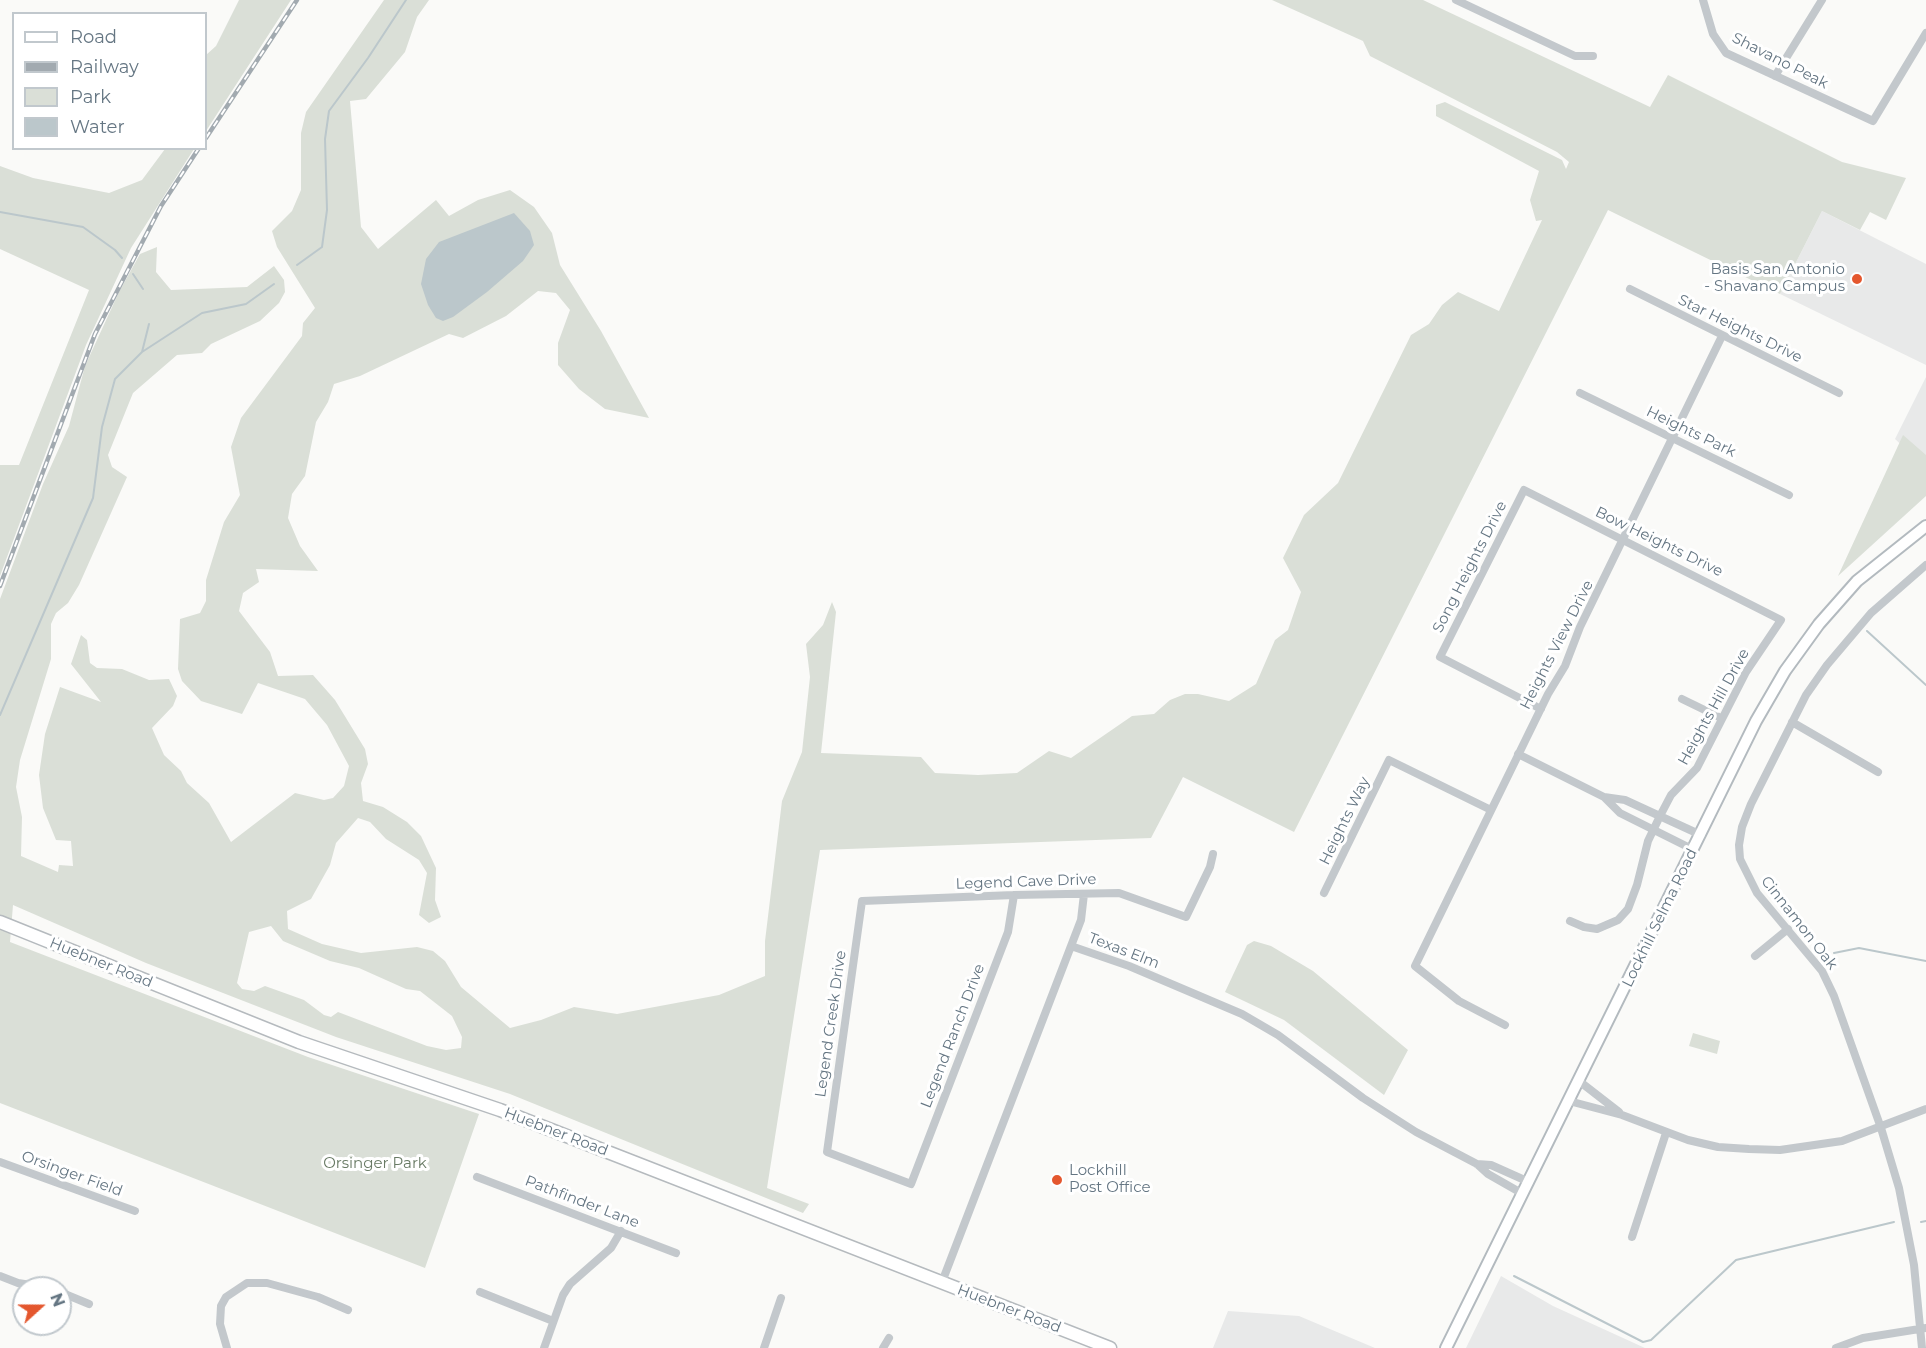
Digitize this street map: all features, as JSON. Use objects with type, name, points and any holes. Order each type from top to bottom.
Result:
[{"type":"main road","name":"Lockhill Selma Road","points":[[1446,1348],[1756,721],[1785,671],[1812,633],[1857,581],[1926,526]]},
{"type":"main road","name":"Huebner Road","points":[[2,923],[299,1042],[500,1110],[1110,1348]]},
{"type":"street","points":[[1456,0],[1575,56],[1593,56]]},
{"type":"street","name":"Shavano Peak","points":[[1703,0],[1713,34],[1721,48],[1775,76],[1873,121],[1926,33]]},
{"type":"street","points":[[1775,76],[1822,0]]},
{"type":"street","name":"Star Heights Drive","points":[[1630,289],[1839,393]]},
{"type":"street","name":"Heights View Drive","points":[[1506,1025],[1459,1001],[1415,966],[1518,754],[1565,666],[1580,627],[1625,540],[1722,336]]},
{"type":"street","name":"Heights Park","points":[[1580,393],[1789,495]]},
{"type":"street","name":"Bow Heights Drive","points":[[1524,490],[1781,620]]},
{"type":"street","name":"Song Heights Drive","points":[[1524,490],[1440,657],[1541,709]]},
{"type":"street","name":"Cinnamon Oak","points":[[1922,1348],[1923,1329],[1908,1232],[1899,1188],[1881,1128],[1828,983],[1788,929],[1757,893],[1746,874],[1739,845],[1742,827],[1751,804],[1792,722],[1827,665],[1871,613],[1926,565]]},
{"type":"street","name":"Heights Hill Drive","points":[[1570,921],[1597,929],[1618,921],[1634,898],[1642,857],[1653,829],[1671,795],[1697,768],[1746,672],[1781,620]]},
{"type":"street","points":[[1682,699],[1721,718]]},
{"type":"street","points":[[1792,722],[1878,772]]},
{"type":"street","points":[[1518,754],[1604,797],[1620,813],[1694,850]]},
{"type":"street","name":"Heights Way","points":[[1324,893],[1389,760],[1491,810]]},
{"type":"street","points":[[1604,797],[1625,800],[1701,835]]},
{"type":"street","name":"Legend Cave Drive","points":[[862,901],[1119,893],[1186,916],[1210,867],[1213,854]]},
{"type":"street","points":[[1071,946],[1084,909],[1084,894]]},
{"type":"street","name":"Legend Ranch Drive","points":[[827,1152],[910,1184],[1008,932],[1014,895]]},
{"type":"street","name":"Legend Creek Drive","points":[[827,1152],[862,901]]},
{"type":"street","points":[[1755,956],[1788,929]]},
{"type":"street","name":"Texas Elm","points":[[942,1282],[1071,946],[1129,966],[1242,1014],[1278,1035],[1363,1098],[1416,1132],[1477,1164],[1488,1174],[1523,1194]]},
{"type":"street","points":[[1580,1080],[1622,1115]]},
{"type":"street","points":[[1569,1101],[1622,1115],[1666,1133],[1718,1147],[1780,1150],[1842,1141],[1926,1109]]},
{"type":"street","points":[[1632,1237],[1666,1133]]},
{"type":"street","name":"Orsinger Field","points":[[0,1162],[135,1211]]},
{"type":"street","name":"Texas Elm","points":[[1477,1164],[1491,1165],[1529,1182]]},
{"type":"street","name":"Pathfinder Lane","points":[[477,1177],[676,1253]]},
{"type":"street","points":[[544,1348],[553,1321],[570,1284],[603,1257],[621,1232]]},
{"type":"street","points":[[227,1348],[220,1324],[221,1306],[226,1297],[247,1283],[278,1286],[318,1297],[348,1310]]},
{"type":"street","points":[[480,1292],[553,1321]]},
{"type":"street","points":[[72,1297],[89,1304]]},
{"type":"street","points":[[764,1348],[781,1298]]},
{"type":"street","points":[[1836,1348],[1863,1338],[1923,1329]]},
{"type":"street","points":[[884,1348],[889,1338]]},
{"type":"shaded area","name":"Basis San Antonio - Shavano Campus","points":[[1822,211],[1926,264],[1926,365],[1780,294]]},
{"type":"shaded area","points":[[1926,377],[1926,468],[1895,439]]},
{"type":"shaded area","points":[[1501,1276],[1553,1306],[1645,1348],[1466,1348]]},
{"type":"shaded area","points":[[1228,1311],[1299,1316],[1375,1348],[1213,1348]]},
{"type":"green space","points":[[239,0],[291,0],[207,129],[207,54],[216,46]]},
{"type":"green space","name":"Orsinger Park","points":[[384,0],[429,0],[417,17],[405,52],[366,99],[350,101],[361,227],[378,249],[436,200],[449,216],[478,200],[510,190],[534,207],[552,233],[560,265],[601,331],[649,418],[605,409],[579,389],[558,365],[558,343],[570,310],[556,293],[538,291],[506,316],[463,338],[449,334],[360,376],[334,384],[328,402],[316,422],[305,476],[292,494],[288,518],[300,546],[318,571],[256,569],[259,582],[243,593],[239,611],[270,652],[278,676],[313,675],[335,700],[365,749],[368,764],[361,783],[363,801],[383,807],[407,822],[421,836],[436,868],[435,900],[441,917],[429,923],[419,915],[427,873],[419,860],[386,839],[370,822],[358,818],[336,843],[330,865],[311,899],[287,911],[288,929],[322,944],[361,953],[417,947],[433,951],[445,961],[461,987],[510,1028],[541,1020],[574,1007],[617,1014],[719,995],[765,976],[765,941],[782,801],[802,752],[810,677],[806,644],[823,625],[832,602],[836,612],[821,753],[921,757],[935,773],[978,775],[1017,773],[1049,751],[1071,758],[1132,716],[1154,714],[1170,700],[1185,694],[1198,694],[1229,701],[1256,684],[1275,640],[1288,630],[1301,592],[1283,558],[1304,515],[1338,483],[1411,335],[1429,324],[1442,305],[1458,292],[1499,311],[1542,220],[1536,221],[1530,200],[1539,171],[1436,116],[1436,105],[1445,102],[1562,160],[1566,169],[1569,162],[1557,152],[1370,56],[1363,41],[1272,0],[1423,0],[1650,107],[1668,75],[1842,162],[1906,178],[1886,220],[1870,212],[1860,230],[1822,211],[1780,294],[1608,210],[1294,832],[1183,777],[1151,838],[820,850],[767,1188],[809,1204],[803,1213],[510,1094],[336,1037],[146,963],[13,905],[10,942],[308,1057],[479,1114],[425,1268],[0,1103],[0,599],[43,484],[69,426],[85,366],[119,292],[140,254],[157,247],[156,272],[171,290],[247,287],[274,266],[284,280],[285,292],[279,303],[260,321],[211,344],[202,353],[177,355],[133,393],[108,455],[112,467],[127,477],[79,585],[68,603],[56,613],[51,624],[51,659],[20,760],[16,787],[22,817],[21,856],[58,872],[59,865],[73,866],[71,841],[56,840],[43,808],[39,775],[45,734],[60,687],[101,702],[71,664],[81,635],[87,640],[90,663],[97,668],[122,669],[149,680],[169,679],[177,696],[173,706],[152,728],[164,755],[181,771],[187,783],[209,803],[231,842],[295,793],[324,800],[333,798],[344,786],[349,766],[327,725],[305,699],[258,683],[242,714],[201,701],[182,681],[178,669],[180,619],[200,613],[206,601],[206,580],[224,522],[240,495],[231,447],[241,418],[302,336],[303,323],[315,308],[277,247],[272,231],[292,211],[301,190],[301,133],[306,112]],"holes":[[[271,926],[283,941],[330,961],[359,968],[406,989],[420,991],[452,1016],[462,1037],[461,1048],[446,1050],[427,1046],[338,1012],[331,1017],[324,1015],[304,1000],[265,986],[254,991],[242,989],[237,983],[249,932]]]},
{"type":"green space","points":[[164,150],[193,150],[131,248],[86,345],[0,576],[0,465],[19,465],[89,290],[0,249],[0,166],[33,178],[109,193],[142,180]]},
{"type":"green space","points":[[1903,435],[1926,455],[1926,496],[1838,576]]},
{"type":"green space","points":[[1254,941],[1271,946],[1313,971],[1408,1050],[1384,1095],[1284,1020],[1225,992],[1247,945]]},
{"type":"green space","points":[[1693,1033],[1720,1041],[1717,1054],[1689,1046]]},
{"type":"water","points":[[514,213],[530,231],[534,245],[523,261],[453,317],[443,321],[436,318],[428,305],[421,284],[426,259],[439,242]]},
{"type":"waterway","points":[[297,265],[322,247],[327,210],[325,139],[329,111],[368,58],[406,0]]},
{"type":"waterway","points":[[0,212],[83,227],[115,250],[122,258]]},
{"type":"waterway","points":[[133,274],[143,289]]},
{"type":"waterway","points":[[0,715],[93,498],[102,427],[115,379],[142,352],[202,313],[246,304],[274,284]]},
{"type":"waterway","points":[[142,352],[149,324]]},
{"type":"waterway","points":[[1867,631],[1926,685]]},
{"type":"waterway","points":[[1834,953],[1859,948],[1926,961]]},
{"type":"waterway","points":[[1921,1222],[1926,1221]]},
{"type":"waterway","points":[[1514,1276],[1643,1342],[1651,1340],[1736,1260],[1894,1222]]},
{"type":"railway","points":[[207,136],[297,0]]},
{"type":"railway","points":[[0,586],[95,334],[161,206],[198,150]]},
{"type":"place","name":"Basis San Antonio - Shavano Campus","points":[[1857,279]]},
{"type":"place","name":"Lockhill Post Office","points":[[1057,1180]]}]
